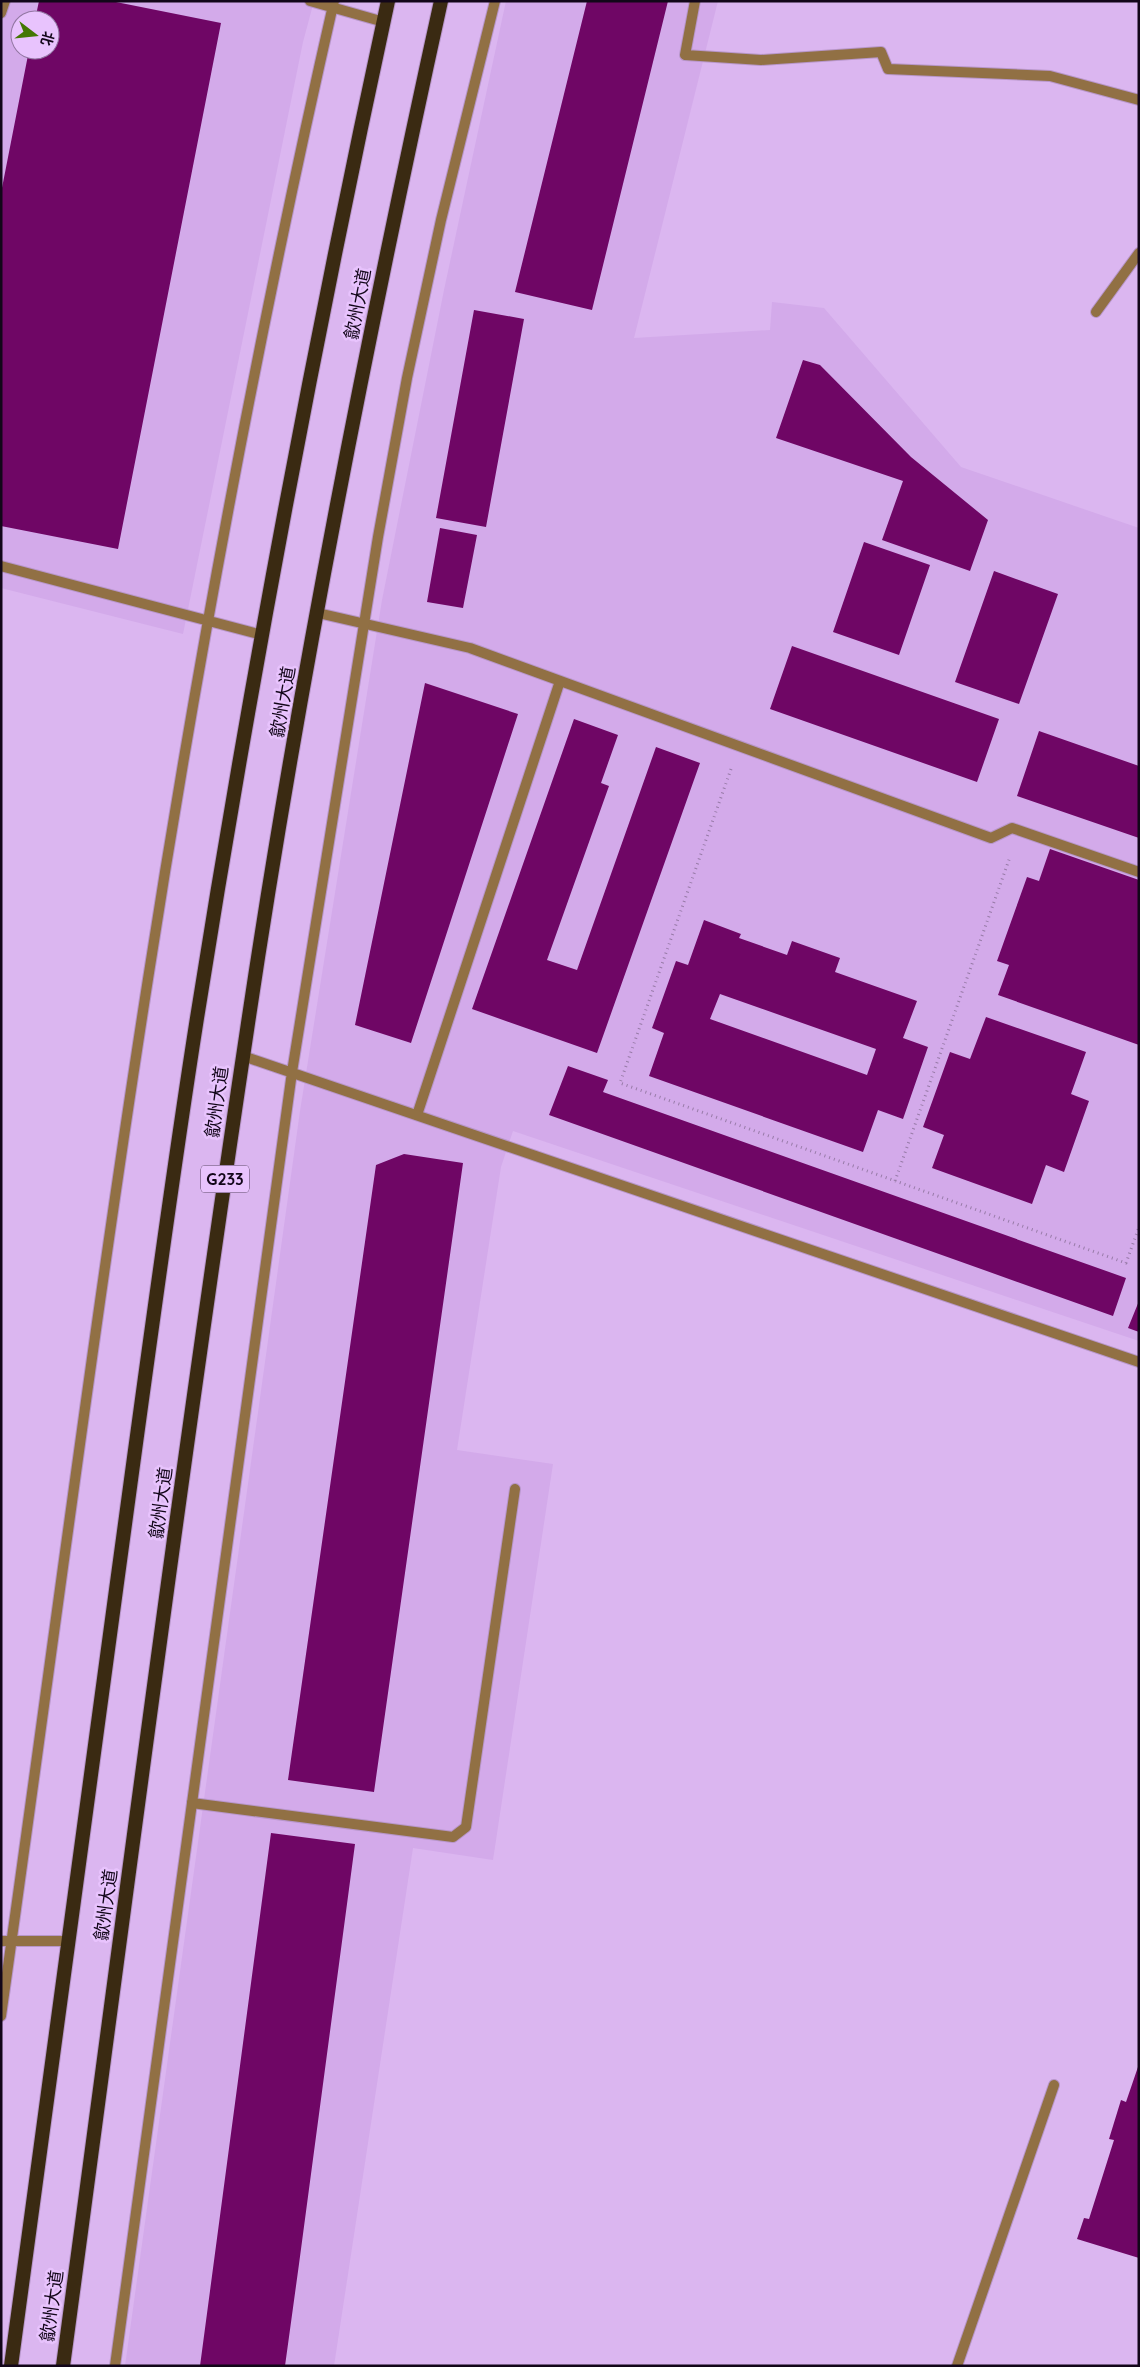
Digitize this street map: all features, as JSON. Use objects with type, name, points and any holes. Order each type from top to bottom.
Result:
[{"type":"highway","name":"歙州大道","points":[[11,2366],[157,1294],[197,1021],[297,442],[388,1]]},
{"type":"highway","name":"歙州大道","points":[[63,2366],[208,1291],[243,1056],[291,758],[343,471],[402,175],[440,1]]},
{"type":"street","points":[[1,13],[5,1]]},
{"type":"street","points":[[310,1],[334,4],[384,22]]},
{"type":"street","points":[[115,2366],[292,1072],[364,624],[407,378],[441,220],[495,1]]},
{"type":"street","points":[[695,1],[684,55],[761,60],[881,52],[888,69],[1050,76],[1139,100]]},
{"type":"street","points":[[1,2016],[6,1941],[148,978],[208,621],[250,399],[334,4]]},
{"type":"street","points":[[1096,312],[1139,253]]},
{"type":"street","points":[[1,566],[262,636]]},
{"type":"street","points":[[318,613],[470,648],[991,838],[1012,828],[1139,872]]},
{"type":"street","points":[[417,1115],[560,681]]},
{"type":"street","points":[[243,1056],[1139,1362]]},
{"type":"street","points":[[192,1803],[453,1838],[466,1827],[515,1489]]},
{"type":"street","points":[[6,1941],[69,1941]]},
{"type":"street","points":[[957,2366],[1054,2085]]},
{"type":"path","points":[[739,746],[620,1083],[1126,1264],[1139,1227]]},
{"type":"path","points":[[894,1181],[1020,830]]},
{"type":"shaded area","points":[[1,1],[314,1],[303,42],[183,634],[1,588]]},
{"type":"shaded area","points":[[506,1],[718,1],[634,338],[770,330],[772,302],[824,308],[961,467],[1139,528],[1139,1341],[513,1131],[501,1167],[457,1450],[553,1464],[493,1860],[413,1848],[334,2366],[125,2366],[300,1111],[382,600],[444,290]]},
{"type":"building","points":[[39,1],[111,1],[221,23],[118,549],[1,526],[1,193],[27,60],[60,60],[60,10],[37,10]]},
{"type":"building","points":[[587,1],[668,1],[592,310],[515,292]]},
{"type":"building","points":[[474,310],[524,319],[486,527],[436,518]]},
{"type":"building","points":[[803,360],[820,365],[911,457],[988,520],[970,571],[882,540],[903,481],[776,438]]},
{"type":"building","points":[[440,528],[477,535],[463,608],[427,602]]},
{"type":"building","points":[[864,542],[930,565],[899,655],[833,632]]},
{"type":"building","points":[[994,571],[1058,594],[1019,704],[955,682]]},
{"type":"building","points":[[792,646],[999,719],[977,782],[770,709]]},
{"type":"building","points":[[425,683],[518,714],[411,1043],[355,1025]]},
{"type":"building","points":[[574,719],[618,735],[601,783],[609,786],[547,960],[577,970],[656,747],[700,763],[597,1053],[472,1009]]},
{"type":"building","points":[[1039,731],[1139,766],[1139,838],[1017,796]]},
{"type":"building","points":[[1050,849],[1139,880],[1139,1045],[998,995],[1009,965],[997,961],[1027,877],[1039,881]]},
{"type":"building","points":[[704,920],[741,934],[739,938],[787,955],[792,941],[840,958],[835,972],[917,1001],[903,1038],[928,1047],[903,1119],[878,1110],[863,1152],[649,1076],[664,1033],[652,1028],[676,961],[688,965]],"holes":[[[720,994],[876,1049],[867,1075],[710,1019]]]},
{"type":"building","points":[[986,1017],[1086,1052],[1071,1094],[1089,1101],[1064,1172],[1046,1165],[1032,1204],[932,1168],[944,1135],[923,1127],[950,1052],[970,1059]]},
{"type":"building","points":[[568,1066],[608,1080],[603,1092],[1126,1278],[1113,1316],[549,1115]]},
{"type":"building","points":[[404,1154],[463,1163],[374,1792],[288,1780],[376,1165]]},
{"type":"building","points":[[1139,1301],[1139,1332],[1128,1328]]},
{"type":"building","points":[[271,1833],[355,1844],[285,2366],[200,2366]]},
{"type":"building","points":[[1139,2064],[1139,2258],[1077,2239],[1084,2218],[1089,2219],[1114,2140],[1109,2139],[1121,2100],[1126,2102]]}]
